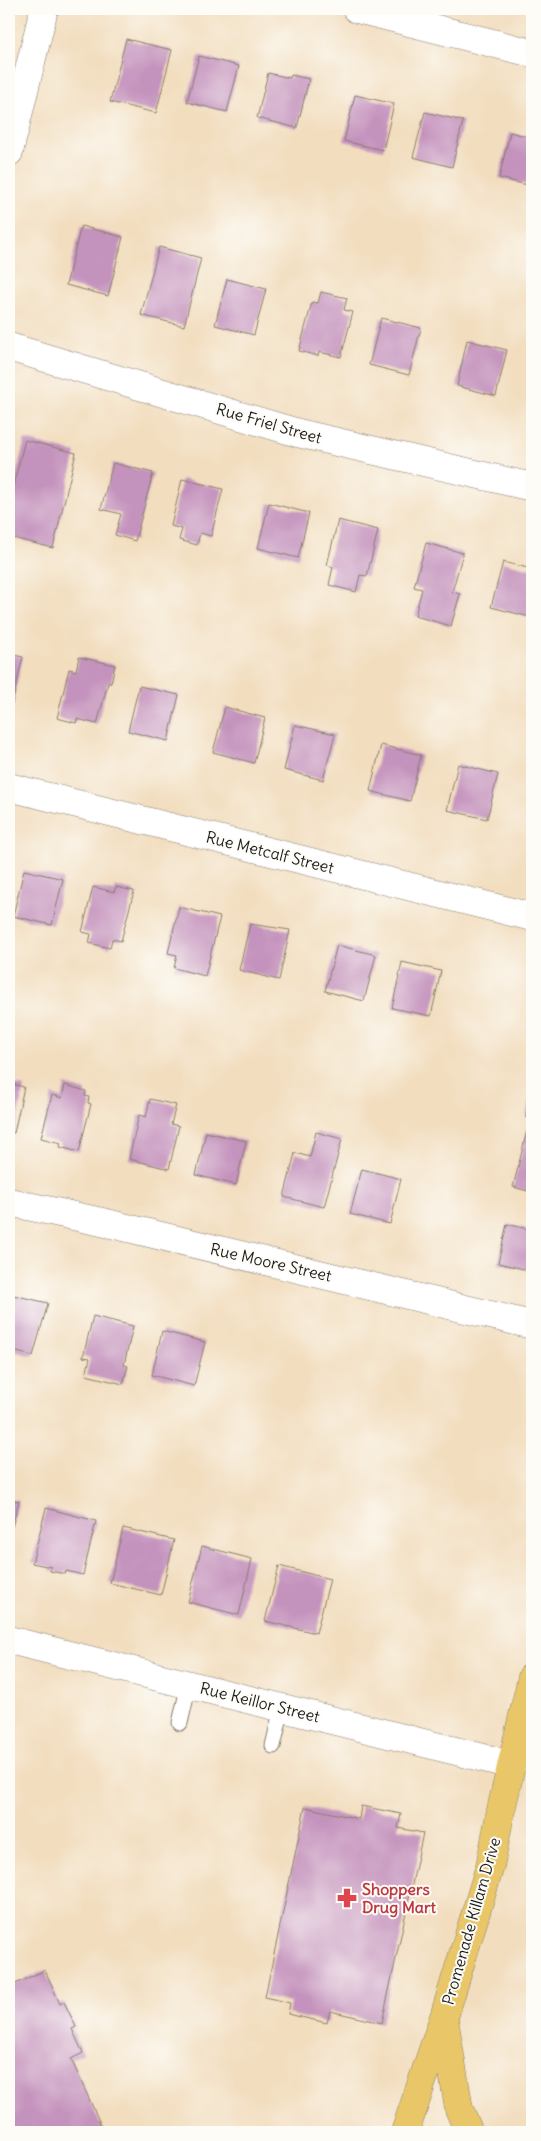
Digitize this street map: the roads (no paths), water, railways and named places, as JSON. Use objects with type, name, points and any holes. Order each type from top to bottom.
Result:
[{"type":"main road","name":"Promenade Killam Drive","points":[[405,2132],[444,2017],[490,1866],[532,1677]]},
{"type":"main road","points":[[444,2017],[459,2109],[469,2132]]},
{"type":"street","points":[[9,152],[44,9]]},
{"type":"street","points":[[357,9],[532,53]]},
{"type":"street","name":"Rue Friel Street","points":[[9,347],[298,433],[532,487]]},
{"type":"street","name":"Rue Metcalf Street","points":[[9,787],[532,917]]},
{"type":"street","name":"Rue Moore Street","points":[[9,1202],[111,1224],[532,1325]]},
{"type":"street","name":"Rue Keillor Street","points":[[9,1640],[512,1765]]},
{"type":"lane","points":[[180,1723],[189,1684]]},
{"type":"lane","points":[[273,1746],[282,1708]]},
{"type":"place","name":"Shoppers Drug Mart","points":[[347,1898]]}]
